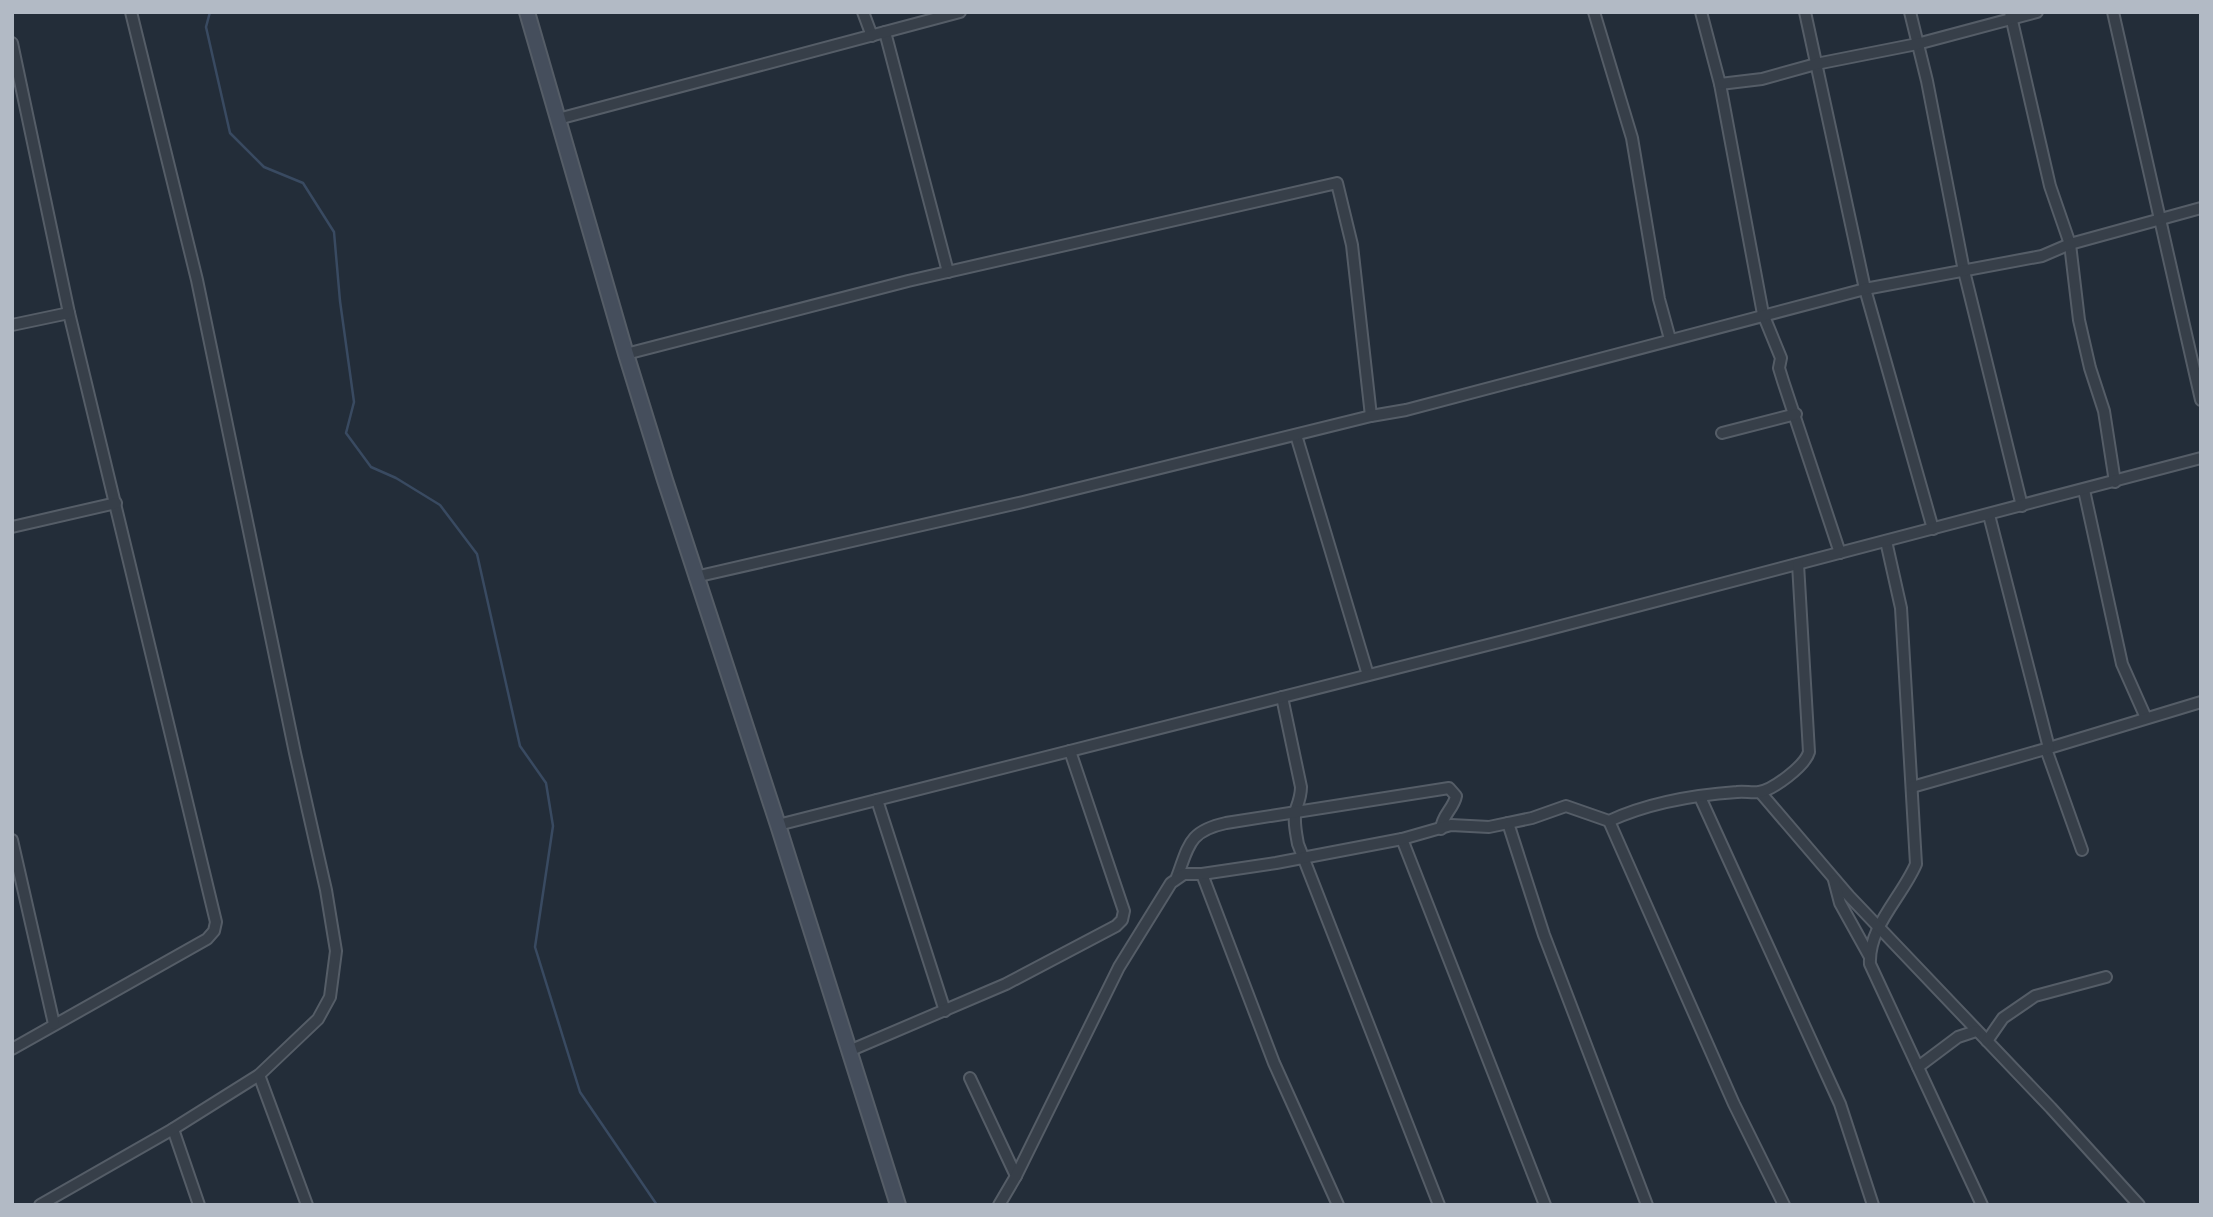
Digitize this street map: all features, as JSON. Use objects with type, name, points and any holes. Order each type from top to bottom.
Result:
[{"type":"street","points":[[40,1205],[173,1129],[259,1075],[318,1019],[330,996],[336,951],[326,891],[197,280],[131,12]]},
{"type":"street","points":[[527,12],[626,354],[695,577],[778,825],[898,1205]]},
{"type":"street","points":[[863,12],[872,36]]},
{"type":"street","points":[[558,119],[960,12]]},
{"type":"street","points":[[1594,12],[1632,138],[1659,299],[1670,339]]},
{"type":"street","points":[[1701,12],[1720,83],[1763,314],[1780,358],[1779,368],[1840,553]]},
{"type":"street","points":[[1805,12],[1866,289],[1933,529]]},
{"type":"street","points":[[1910,12],[1927,81],[1964,271],[2022,506]]},
{"type":"street","points":[[1720,83],[1762,79],[1816,64],[1917,44],[2010,15],[2036,12]]},
{"type":"street","points":[[2113,12],[2201,400]]},
{"type":"street","points":[[2010,15],[2050,186],[2070,244],[2079,320],[2090,368],[2104,411],[2115,482]]},
{"type":"street","points":[[885,32],[948,272]]},
{"type":"street","points":[[12,43],[17,93],[216,922],[214,931],[207,939],[12,1049]]},
{"type":"street","points":[[626,354],[948,272],[1337,183],[1352,245],[1371,416]]},
{"type":"street","points":[[695,577],[1023,502],[1371,416],[1406,410],[1866,289],[2042,256],[2070,244],[2201,208]]},
{"type":"street","points":[[12,325],[69,313]]},
{"type":"street","points":[[1722,433],[1796,414]]},
{"type":"street","points":[[1296,435],[1368,675]]},
{"type":"street","points":[[778,825],[1989,515],[2201,458]]},
{"type":"street","points":[[2084,490],[2122,664],[2146,719]]},
{"type":"street","points":[[12,527],[116,503]]},
{"type":"street","points":[[1989,515],[2047,749],[2082,850]]},
{"type":"street","points":[[1886,541],[1901,608],[1916,864],[1908,882],[1879,927],[1870,964],[1982,1205]]},
{"type":"street","points":[[1177,877],[1402,839],[1451,825],[1489,827],[1532,818],[1566,806],[1609,821],[1652,805],[1735,792],[1760,792],[1789,776],[1807,760],[1809,752],[1798,564]]},
{"type":"street","points":[[1282,697],[1301,787],[1301,798],[1296,811],[1298,844],[1438,1205]]},
{"type":"street","points":[[1912,787],[2201,702]]},
{"type":"street","points":[[849,1051],[1006,984],[1116,926],[1122,920],[1124,911],[1070,751]]},
{"type":"street","points":[[999,1205],[1016,1177],[1119,967],[1177,877],[1195,836],[1206,827],[1385,799],[1443,787],[1449,788],[1456,796],[1455,802],[1443,816],[1441,829]]},
{"type":"street","points":[[1760,792],[1833,878],[2104,1164],[2139,1205]]},
{"type":"street","points":[[1700,797],[1840,1104],[1873,1205]]},
{"type":"street","points":[[877,800],[945,1011]]},
{"type":"street","points":[[1609,821],[1734,1104],[1784,1205]]},
{"type":"street","points":[[1508,823],[1544,935],[1647,1205]]},
{"type":"street","points":[[1402,839],[1545,1205]]},
{"type":"street","points":[[12,840],[54,1024]]},
{"type":"street","points":[[1202,874],[1274,1063],[1338,1205]]},
{"type":"street","points":[[1833,878],[1840,903],[1870,957]]},
{"type":"street","points":[[1987,1041],[2003,1017],[2035,996],[2106,977]]},
{"type":"street","points":[[1918,1067],[1958,1037],[1976,1031]]},
{"type":"street","points":[[259,1075],[307,1205]]},
{"type":"street","points":[[970,1078],[1016,1177]]},
{"type":"street","points":[[173,1129],[199,1205]]},
{"type":"waterway","points":[[210,12],[206,27],[230,133],[264,167],[303,183],[334,232],[340,301],[354,402],[346,433],[371,467],[396,478],[440,505],[477,554],[520,746],[546,783],[553,826],[535,947],[580,1092],[657,1205]]}]
